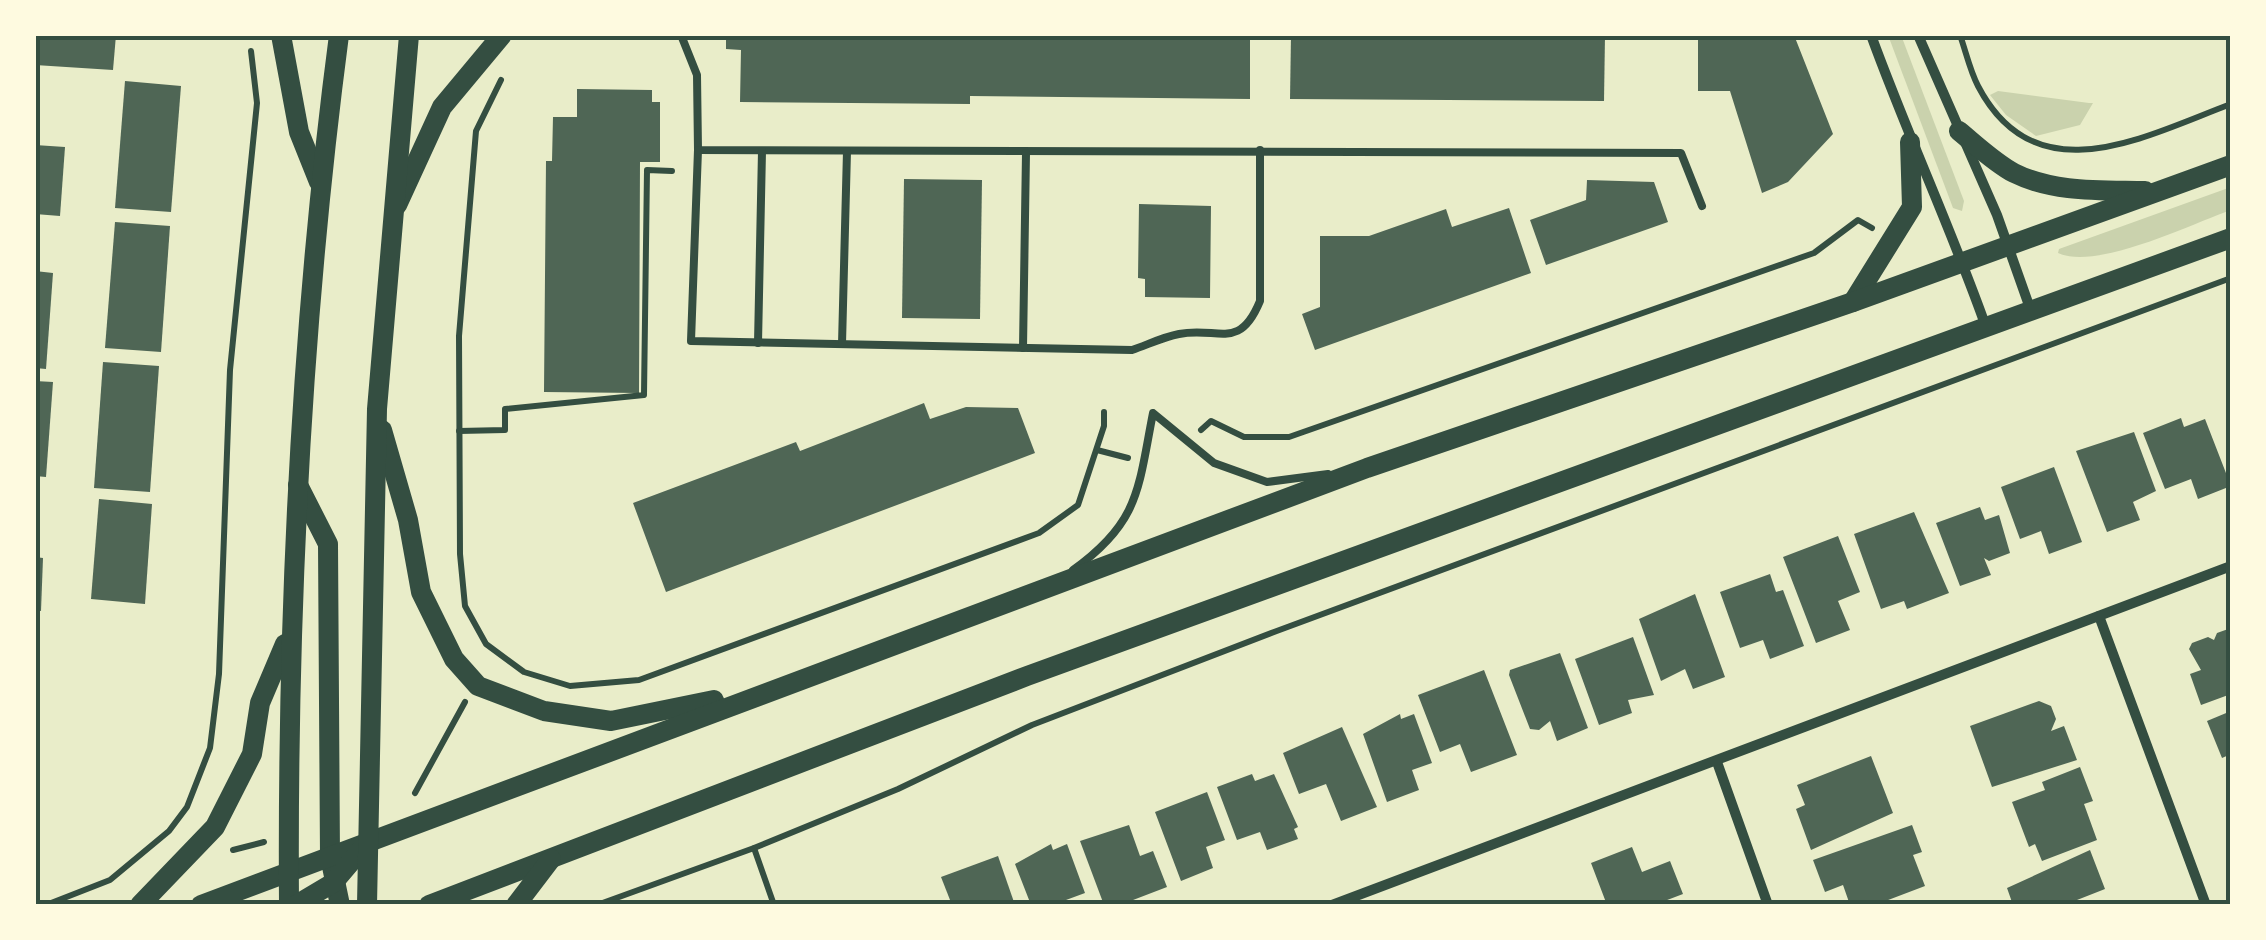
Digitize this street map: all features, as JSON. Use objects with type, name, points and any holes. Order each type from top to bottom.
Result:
[{"type":"main road","points":[[281,35],[299,132],[320,184]]},
{"type":"main road","points":[[339,35],[320,184],[297,483],[290,633],[289,873],[303,903],[333,883],[367,843]]},
{"type":"main road","points":[[367,905],[376,409],[408,35]]},
{"type":"main road","points":[[390,221],[442,107],[502,35]]},
{"type":"main road","points":[[1958,131],[2012,172],[2033,181],[2066,188],[2156,192]]},
{"type":"main road","points":[[1853,302],[1912,206],[1910,142]]},
{"type":"main road","points":[[201,905],[1367,468],[1853,302],[2231,165]]},
{"type":"main road","points":[[429,905],[1027,676],[2231,238]]},
{"type":"main road","points":[[376,409],[408,520],[421,592],[454,659],[478,686],[544,711],[611,721],[775,688]]},
{"type":"main road","points":[[297,483],[328,544],[330,857],[340,905]]},
{"type":"main road","points":[[140,905],[215,827],[252,754],[260,703],[290,633]]},
{"type":"main road","points":[[516,905],[551,858]]},
{"type":"street","points":[[1871,35],[1986,328]]},
{"type":"street","points":[[1918,35],[2008,246],[2031,311]]},
{"type":"street","points":[[1332,905],[2231,566]]},
{"type":"street","points":[[2099,616],[2206,905]]},
{"type":"street","points":[[1717,762],[1768,905]]},
{"type":"lane","points":[[681,35],[697,75],[691,341],[1132,350],[1182,333],[1226,336],[1252,322],[1260,301],[1260,150]]},
{"type":"lane","points":[[698,150],[1680,153],[1702,206]]},
{"type":"lane","points":[[758,343],[762,151]]},
{"type":"lane","points":[[842,344],[846,151]]},
{"type":"lane","points":[[1023,348],[1026,153]]},
{"type":"lane","points":[[1054,583],[1100,550],[1137,501],[1153,413],[1214,463],[1267,482],[1367,468]]},
{"type":"path","points":[[1960,35],[1978,88],[2013,131],[2048,149],[2080,152],[2123,144],[2231,104]]},
{"type":"path","points":[[46,905],[110,880],[170,831],[187,807],[210,748],[219,674],[230,370],[257,104],[250,51]]},
{"type":"path","points":[[501,80],[476,131],[459,336],[465,606],[498,656],[524,672],[570,686],[639,680],[1039,533],[1078,506],[1106,419],[1104,412]]},
{"type":"path","points":[[459,431],[505,430],[505,409],[644,395],[647,170],[672,171]]},
{"type":"path","points":[[1211,421],[1244,436],[1289,437],[1814,254],[1858,220]]},
{"type":"path","points":[[597,905],[754,848],[1070,711],[1696,473],[2231,278]]},
{"type":"path","points":[[415,793],[465,701]]},
{"type":"path","points":[[232,868],[233,850],[264,842]]},
{"type":"path","points":[[754,848],[774,905]]},
{"type":"green space","points":[[1888,35],[1901,35],[1964,201],[1962,211],[1953,208]]},
{"type":"green space","points":[[1998,91],[2093,103],[2080,125],[2036,136],[2006,115],[1990,95]]},
{"type":"green space","points":[[2231,187],[2231,210],[2169,235],[2095,256],[2058,253],[2059,249]]},
{"type":"building","points":[[35,35],[116,35],[113,70],[35,65]]},
{"type":"building","points":[[726,35],[1250,35],[1250,99],[970,96],[970,104],[740,102],[741,50],[726,49]]},
{"type":"building","points":[[1291,35],[1605,35],[1604,101],[1290,99]]},
{"type":"building","points":[[1698,35],[1794,35],[1833,134],[1788,182],[1762,193],[1730,91],[1698,91]]},
{"type":"building","points":[[125,81],[181,86],[171,212],[115,208]]},
{"type":"building","points":[[577,89],[652,90],[652,102],[660,102],[660,162],[640,162],[639,393],[544,392],[546,161],[552,161],[553,117],[577,117]]},
{"type":"building","points":[[35,145],[65,147],[60,216],[35,214]]},
{"type":"building","points":[[904,179],[982,180],[980,319],[902,318]]},
{"type":"building","points":[[1587,180],[1654,182],[1668,222],[1546,265],[1530,220],[1586,200]]},
{"type":"building","points":[[1139,204],[1211,206],[1210,298],[1145,297],[1145,279],[1138,278]]},
{"type":"building","points":[[1509,208],[1531,273],[1315,350],[1302,314],[1320,307],[1320,236],[1369,236],[1446,209],[1452,227]]},
{"type":"building","points":[[115,222],[170,226],[161,352],[105,348]]},
{"type":"building","points":[[35,271],[53,273],[46,369],[35,368]]},
{"type":"building","points":[[103,362],[159,366],[150,492],[94,488]]},
{"type":"building","points":[[35,381],[53,382],[46,477],[35,476]]},
{"type":"building","points":[[924,403],[930,419],[966,407],[1018,408],[1035,453],[666,592],[633,503],[796,442],[800,451]]},
{"type":"building","points":[[2181,418],[2184,427],[2205,419],[2231,486],[2198,499],[2191,479],[2165,489],[2143,433]]},
{"type":"building","points":[[2134,432],[2156,491],[2133,502],[2140,520],[2107,532],[2076,451]]},
{"type":"building","points":[[2054,467],[2082,542],[2049,554],[2041,531],[2020,539],[2001,487]]},
{"type":"building","points":[[99,499],[152,504],[145,604],[91,599]]},
{"type":"building","points":[[1980,507],[1985,520],[1999,515],[2010,553],[1989,561],[1984,558],[1991,575],[1960,586],[1936,523]]},
{"type":"building","points":[[1914,512],[1949,593],[1907,609],[1904,601],[1881,609],[1854,534]]},
{"type":"building","points":[[1838,536],[1860,592],[1838,601],[1850,630],[1816,643],[1783,557]]},
{"type":"building","points":[[35,557],[43,558],[41,611],[35,610]]},
{"type":"building","points":[[1770,574],[1776,592],[1783,590],[1804,646],[1770,659],[1763,640],[1740,648],[1720,592]]},
{"type":"building","points":[[1695,594],[1725,677],[1693,689],[1685,669],[1661,681],[1639,619]]},
{"type":"building","points":[[2231,628],[2231,694],[2201,705],[2190,674],[2201,670],[2189,649],[2192,643],[2208,637],[2214,640],[2217,633]]},
{"type":"building","points":[[1633,637],[1654,695],[1628,700],[1632,713],[1599,725],[1575,659]]},
{"type":"building","points":[[1560,653],[1588,728],[1557,741],[1550,721],[1539,730],[1530,729],[1509,675],[1510,670]]},
{"type":"building","points":[[1484,670],[1517,755],[1471,772],[1460,744],[1440,752],[1418,695]]},
{"type":"building","points":[[2039,701],[2051,706],[2056,719],[2051,731],[2064,726],[2077,760],[1992,787],[1970,726]]},
{"type":"building","points":[[2231,711],[2231,754],[2222,758],[2207,721]]},
{"type":"building","points":[[1400,714],[1401,719],[1414,714],[1432,763],[1412,770],[1419,790],[1387,802],[1363,734]]},
{"type":"building","points":[[1342,727],[1377,807],[1341,821],[1326,784],[1299,794],[1283,753]]},
{"type":"building","points":[[1871,756],[1893,813],[1811,850],[1796,809],[1805,805],[1797,785]]},
{"type":"building","points":[[2080,767],[2093,801],[2084,804],[2097,840],[2042,861],[2035,844],[2029,847],[2012,802],[2045,790],[2042,782]]},
{"type":"building","points":[[1252,774],[1255,781],[1274,774],[1298,827],[1294,829],[1298,839],[1267,850],[1260,832],[1237,840],[1217,787]]},
{"type":"building","points":[[1207,792],[1225,840],[1206,847],[1213,868],[1181,881],[1155,812]]},
{"type":"building","points":[[1129,825],[1140,856],[1153,851],[1167,887],[1120,905],[1104,905],[1080,841]]},
{"type":"building","points":[[1912,825],[1922,852],[1913,855],[1925,886],[1875,905],[1850,905],[1843,885],[1825,892],[1813,860]]},
{"type":"building","points":[[1051,844],[1053,850],[1067,844],[1085,893],[1066,900],[1067,905],[1031,905],[1015,864]]},
{"type":"building","points":[[1632,847],[1642,872],[1670,861],[1683,894],[1654,905],[1607,905],[1591,863]]},
{"type":"building","points":[[2090,850],[2105,889],[2077,900],[2078,905],[2013,905],[2007,888]]},
{"type":"building","points":[[998,856],[1015,905],[952,905],[941,877]]}]
